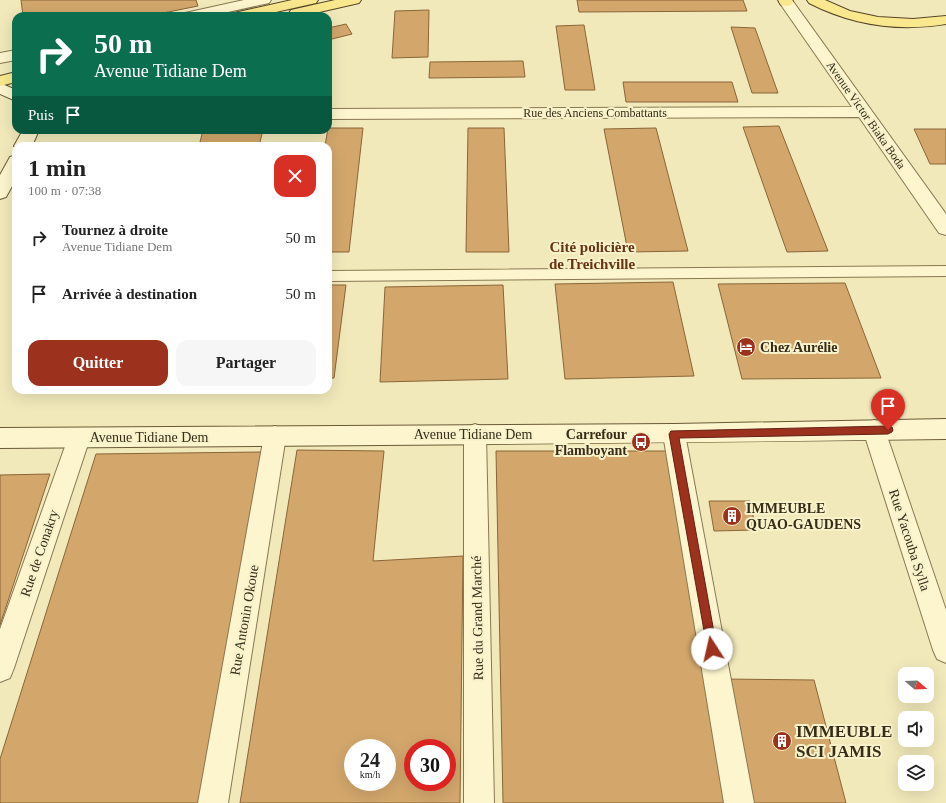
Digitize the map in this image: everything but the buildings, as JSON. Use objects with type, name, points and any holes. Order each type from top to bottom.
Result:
[{"type":"main road","points":[[257,12],[311,0]]},
{"type":"main road","points":[[302,12],[354,0]]},
{"type":"main road","points":[[814,0],[842,13],[865,19],[912,24],[933,23],[946,20]]},
{"type":"main road","points":[[0,70],[12,67]]},
{"type":"main road","points":[[0,81],[12,78]]},
{"type":"street","points":[[198,12],[209,6],[264,0]]},
{"type":"street","name":"Avenue Victor Biaka Boda","points":[[785,1],[946,228]]},
{"type":"street","points":[[0,58],[12,55]]},
{"type":"street","points":[[0,88],[12,94]]},
{"type":"street","name":"Rue des Anciens Combattants","points":[[332,114],[863,112]]},
{"type":"street","points":[[0,193],[12,169]]},
{"type":"street","name":"Avenue Tidiane Dem","points":[[0,438],[674,434],[946,429]]},
{"type":"street","name":"Rue Yacouba Sylla","points":[[874,430],[946,650]]},
{"type":"street","name":"Rue du Grand Marché","points":[[475,434],[478,803]]},
{"type":"street","points":[[674,434],[739,803]]},
{"type":"street","name":"Rue Antonin Okoue","points":[[213,803],[275,436]]},
{"type":"street","name":"Rue de Conakry","points":[[0,668],[79,438]]},
{"type":"lane","points":[[332,276],[946,271]]},
{"type":"place","name":"Chez Aurélie","points":[[746,347]]},
{"type":"place","name":"Carrefour Flamboyant","points":[[641,442]]},
{"type":"place","name":"IMMEUBLE QUAO-GAUDENS","points":[[732,516]]},
{"type":"place","name":"IMMEUBLE SCI JAMIS","points":[[782,741]]},
{"type":"district","name":"Cité policière de Treichville","points":[[592,256]]},
{"type":"route","points":[[712,649],[674,434],[888,430]]}]
